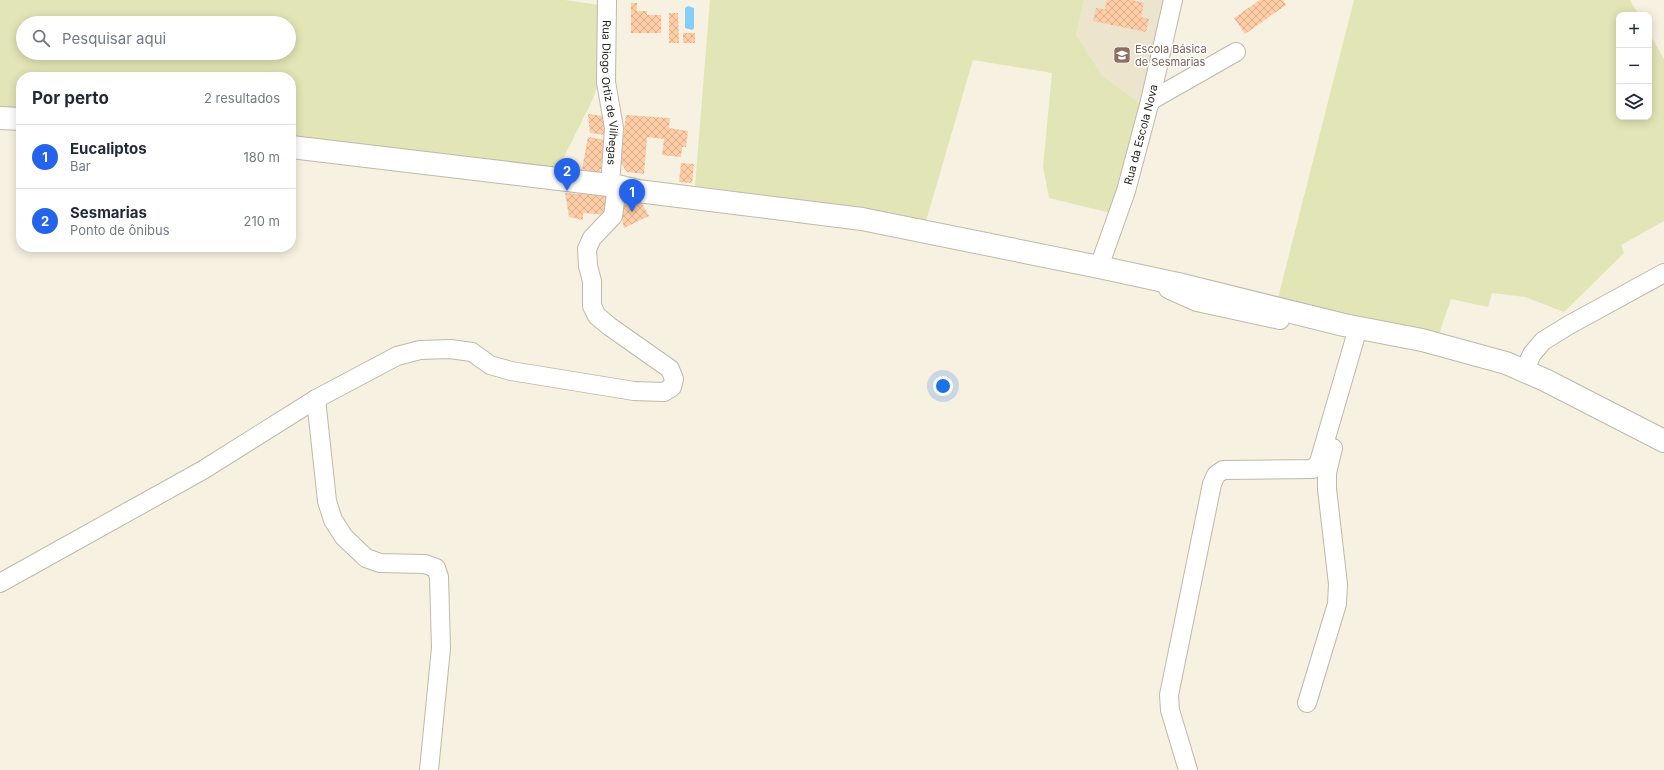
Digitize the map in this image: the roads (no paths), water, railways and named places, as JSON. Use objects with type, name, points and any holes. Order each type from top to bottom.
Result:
[{"type":"main road","points":[[0,118],[16,119]]},
{"type":"main road","points":[[296,148],[613,186],[638,191],[862,219],[1099,267],[1356,327],[1422,340],[1506,363],[1664,441]]},
{"type":"street","name":"Rua Diogo Ortiz de Vilhegas","points":[[316,400],[397,356],[420,350],[472,352],[490,365],[511,372],[634,391],[664,392],[672,387],[674,379],[670,369],[609,326],[597,316],[592,306],[592,281],[588,266],[587,249],[592,238],[613,216],[614,128],[606,82],[607,0]]},
{"type":"street","name":"Rua da Escola Nova","points":[[1099,267],[1126,191],[1150,101],[1173,0]]},
{"type":"street","points":[[1150,101],[1236,52]]},
{"type":"street","points":[[1524,371],[1532,354],[1543,341],[1575,321],[1664,274]]},
{"type":"street","points":[[1307,703],[1337,604],[1338,584],[1327,489],[1327,474],[1356,327]]},
{"type":"street","points":[[1188,770],[1170,710],[1168,695],[1212,484],[1216,475],[1223,470],[1313,469],[1319,462],[1356,327]]},
{"type":"street","points":[[0,583],[203,470],[316,400],[327,501],[333,520],[344,537],[366,558],[380,562],[425,564],[436,568],[439,577],[441,648],[429,770]]},
{"type":"water","points":[[688,6],[694,8],[694,28],[692,30],[685,28],[685,8]]},
{"type":"place","name":"Escola Básica de Sesmarias","points":[[1122,55]]},
{"type":"place","name":"Sesmarias","points":[[567,191]]},
{"type":"place","name":"Eucaliptos","points":[[632,212]]}]
